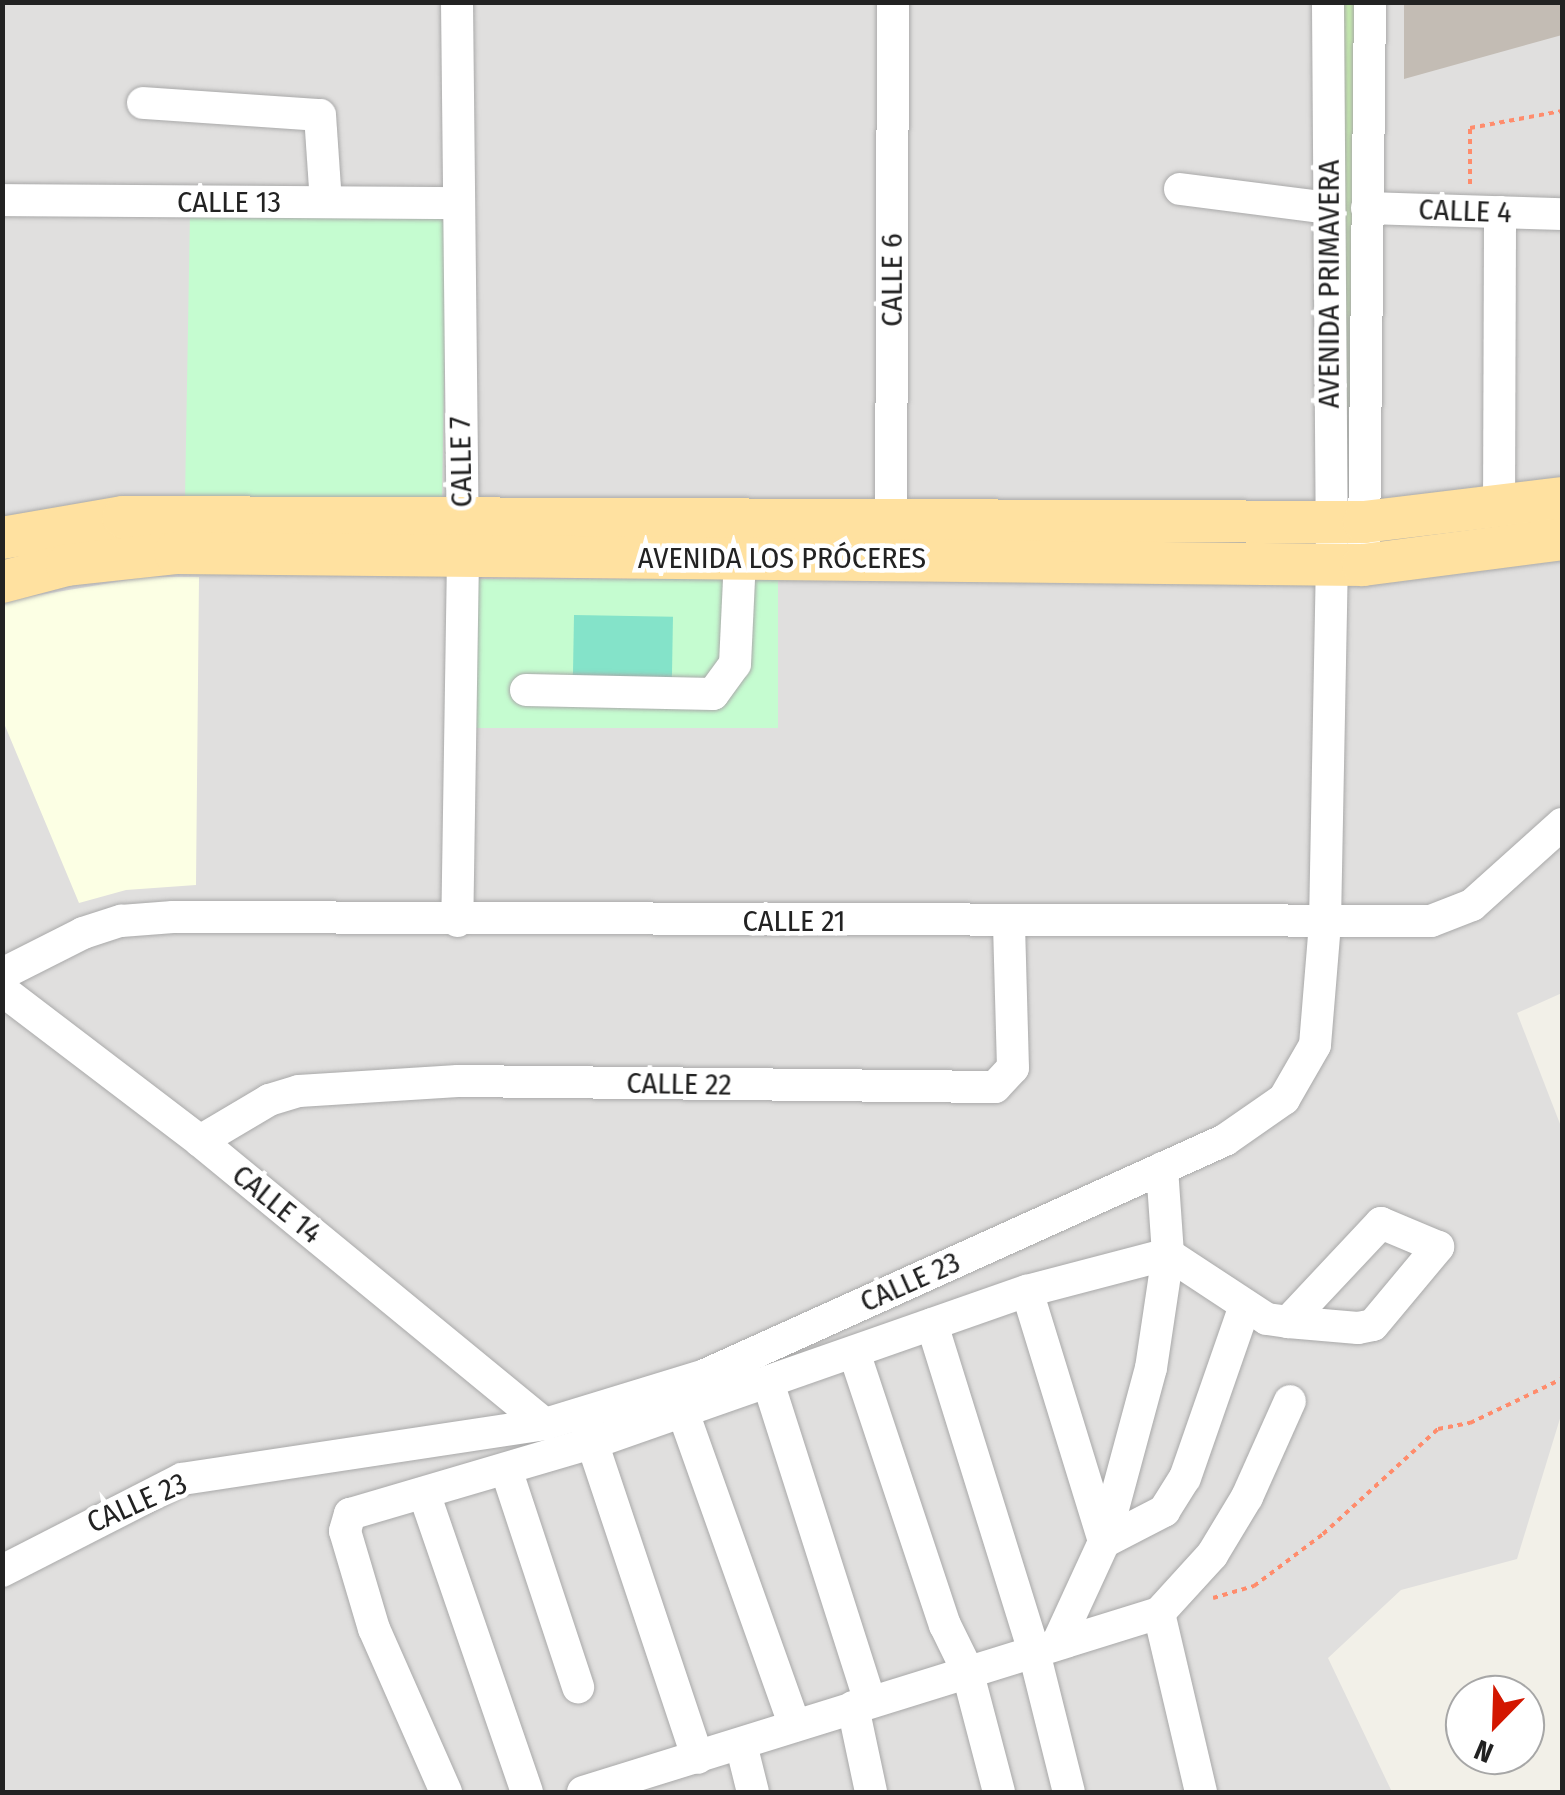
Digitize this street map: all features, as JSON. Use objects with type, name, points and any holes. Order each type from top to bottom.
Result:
[{"type":"main road","name":"AVENIDA LOS PRÓCERES","points":[[2,582],[84,562],[176,552],[462,538],[891,538],[1347,521],[1499,510],[1562,498]]},
{"type":"main road","name":"AVENIDA LOS PRÓCERES","points":[[2,538],[123,517],[740,557],[891,538],[1348,565],[1562,539]]},
{"type":"street","name":"CALLE 7","points":[[457,2],[462,538],[458,921]]},
{"type":"street","name":"CALLE 6","points":[[891,538],[893,2]]},
{"type":"street","name":"AVENIDA PRIMAVERA","points":[[1328,2],[1328,208],[1348,565]]},
{"type":"street","name":"AVENIDA PRIMAVERA","points":[[1347,521],[1368,208],[1370,2]]},
{"type":"street","points":[[143,103],[320,115],[326,202]]},
{"type":"street","points":[[1180,190],[1328,208]]},
{"type":"street","name":"CALLE 13","points":[[2,200],[456,203]]},
{"type":"street","name":"CALLE 4","points":[[1368,208],[1562,214]]},
{"type":"street","points":[[1485,212],[1499,510]]},
{"type":"street","points":[[526,690],[713,694],[735,664],[740,557]]},
{"type":"street","name":"CALLE 23","points":[[2,1571],[182,1479],[545,1424],[587,1429],[1162,1168],[1265,1115],[1304,1071],[1321,1018],[1348,565]]},
{"type":"street","name":"CALLE 21","points":[[2,974],[38,952],[122,921],[1325,923],[1454,916],[1562,824]]},
{"type":"street","name":"CALLE 22","points":[[200,1140],[269,1100],[299,1090],[458,1082],[995,1087],[1014,1068],[1010,920]]},
{"type":"street","name":"CALLE 14","points":[[2,990],[200,1140],[545,1424]]},
{"type":"street","points":[[1046,1645],[1104,1542],[1151,1368],[1168,1254],[1162,1168]]},
{"type":"street","points":[[446,1792],[381,1647],[345,1531],[350,1514],[506,1468],[587,1429],[683,1412],[1027,1292],[1168,1254]]},
{"type":"street","points":[[1168,1254],[1244,1309],[1288,1322]]},
{"type":"street","points":[[1027,1292],[1104,1542]]},
{"type":"street","points":[[1104,1542],[1164,1510],[1185,1478],[1244,1309]]},
{"type":"street","points":[[932,1324],[1046,1645],[1069,1792]]},
{"type":"street","points":[[854,1352],[944,1625],[968,1670],[1000,1792]]},
{"type":"street","points":[[768,1382],[862,1704],[871,1792]]},
{"type":"street","points":[[583,1792],[628,1787],[698,1758],[862,1704],[1159,1613],[1212,1555],[1247,1498],[1290,1401]]},
{"type":"street","points":[[683,1412],[795,1726]]},
{"type":"street","points":[[587,1429],[698,1758]]},
{"type":"street","points":[[506,1468],[578,1687]]},
{"type":"street","points":[[424,1493],[526,1792]]},
{"type":"street","points":[[1159,1613],[1201,1792]]},
{"type":"street","points":[[741,1744],[753,1792]]},
{"type":"path","points":[[1485,212],[1470,128],[1562,111]]},
{"type":"path","points":[[1159,1613],[1254,1586],[1324,1534],[1438,1429],[1470,1424],[1562,1379]]},
{"type":"shaded area","points":[[3,3],[1562,3],[1562,993],[1517,1013],[1562,1129],[1562,1412],[1517,1559],[1401,1590],[1328,1658],[1392,1792],[3,1792]]},
{"type":"shaded area","points":[[146,577],[199,577],[196,885],[126,890],[79,903],[3,721],[3,601]]},
{"type":"green space","points":[[1341,2],[1358,2],[1358,494],[1341,494]]},
{"type":"green space","points":[[190,213],[447,217],[442,509],[185,505]]},
{"type":"green space","points":[[472,579],[778,579],[778,728],[472,728]]},
{"type":"green space","points":[[574,615],[673,617],[672,684],[573,682]]},
{"type":"building","points":[[1404,2],[1562,2],[1562,35],[1404,79]]}]
